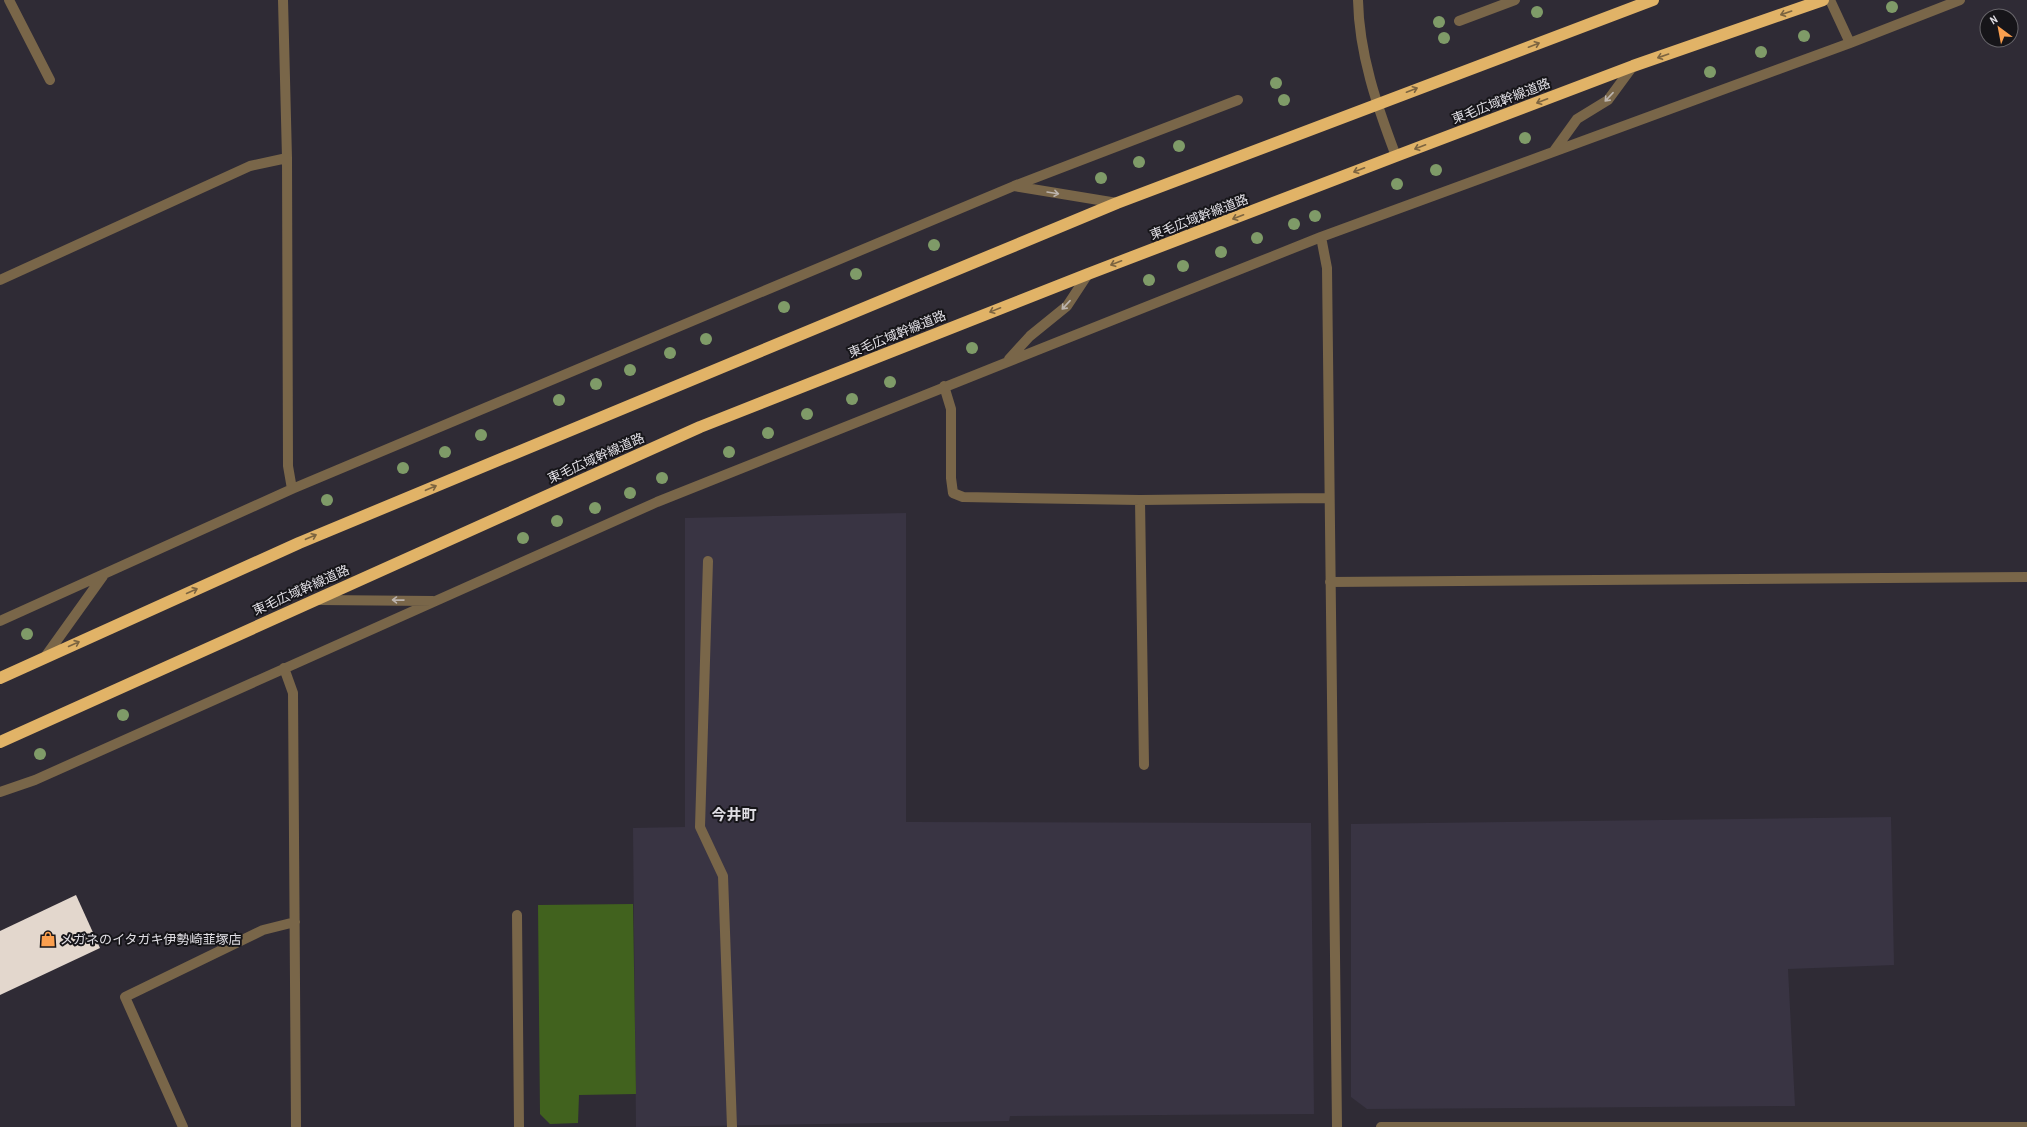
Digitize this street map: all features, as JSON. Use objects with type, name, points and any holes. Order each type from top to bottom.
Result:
[{"type":"highway","points":[[0,678],[306,540],[1117,203],[1653,0]]},
{"type":"highway","name":"東毛広域幹線道路","points":[[0,742],[700,427],[1088,274],[1396,156],[1633,66],[1823,0]]},
{"type":"street","points":[[9,0],[50,80]]},
{"type":"street","points":[[283,0],[287,158],[288,466],[292,489]]},
{"type":"street","points":[[1358,0],[1359,23],[1376,104],[1396,156]]},
{"type":"street","points":[[1459,21],[1515,0]]},
{"type":"street","points":[[1830,0],[1850,43]]},
{"type":"street","points":[[0,792],[35,780],[657,502],[944,386],[1321,237],[1850,43],[1960,0]]},
{"type":"street","points":[[1554,151],[1577,120],[1608,100],[1633,66]]},
{"type":"street","points":[[0,622],[292,489],[1014,186],[1238,100]]},
{"type":"street","points":[[0,280],[250,166],[287,158]]},
{"type":"street","points":[[1014,186],[1117,203]]},
{"type":"street","points":[[1321,237],[1327,268],[1328,498],[1337,1127]]},
{"type":"street","points":[[1007,361],[1030,336],[1067,306],[1088,274]]},
{"type":"street","points":[[944,386],[951,409],[951,478],[953,493],[963,497],[1140,500],[1328,498]]},
{"type":"street","points":[[1140,500],[1144,766]]},
{"type":"street","points":[[708,561],[700,827],[723,876],[732,1127]]},
{"type":"street","points":[[45,657],[104,575]]},
{"type":"street","points":[[1330,582],[2027,577]]},
{"type":"street","points":[[314,600],[437,601]]},
{"type":"street","points":[[284,668],[293,693],[296,1127]]},
{"type":"street","points":[[517,915],[519,1127]]},
{"type":"street","points":[[183,1127],[126,998],[263,930],[295,922]]},
{"type":"street","points":[[1380,1127],[2027,1126]]},
{"type":"shaded area","points":[[906,513],[906,822],[1311,823],[1314,1114],[1010,1116],[1009,1121],[636,1127],[633,828],[685,827],[685,518]]},
{"type":"shaded area","points":[[1891,817],[1894,965],[1788,969],[1795,1106],[1367,1109],[1351,1097],[1351,824]]},
{"type":"green space","points":[[633,904],[636,1094],[579,1095],[578,1123],[550,1124],[540,1114],[538,905]]},
{"type":"building","name":"メガネのイタガキ伊勢崎韮塚店","points":[[76,895],[100,948],[0,995],[0,931]]},
{"type":"place","name":"メガネのイタガキ伊勢崎韮塚店","points":[[48,939]]},
{"type":"district","name":"今井町","points":[[734,814]]}]
